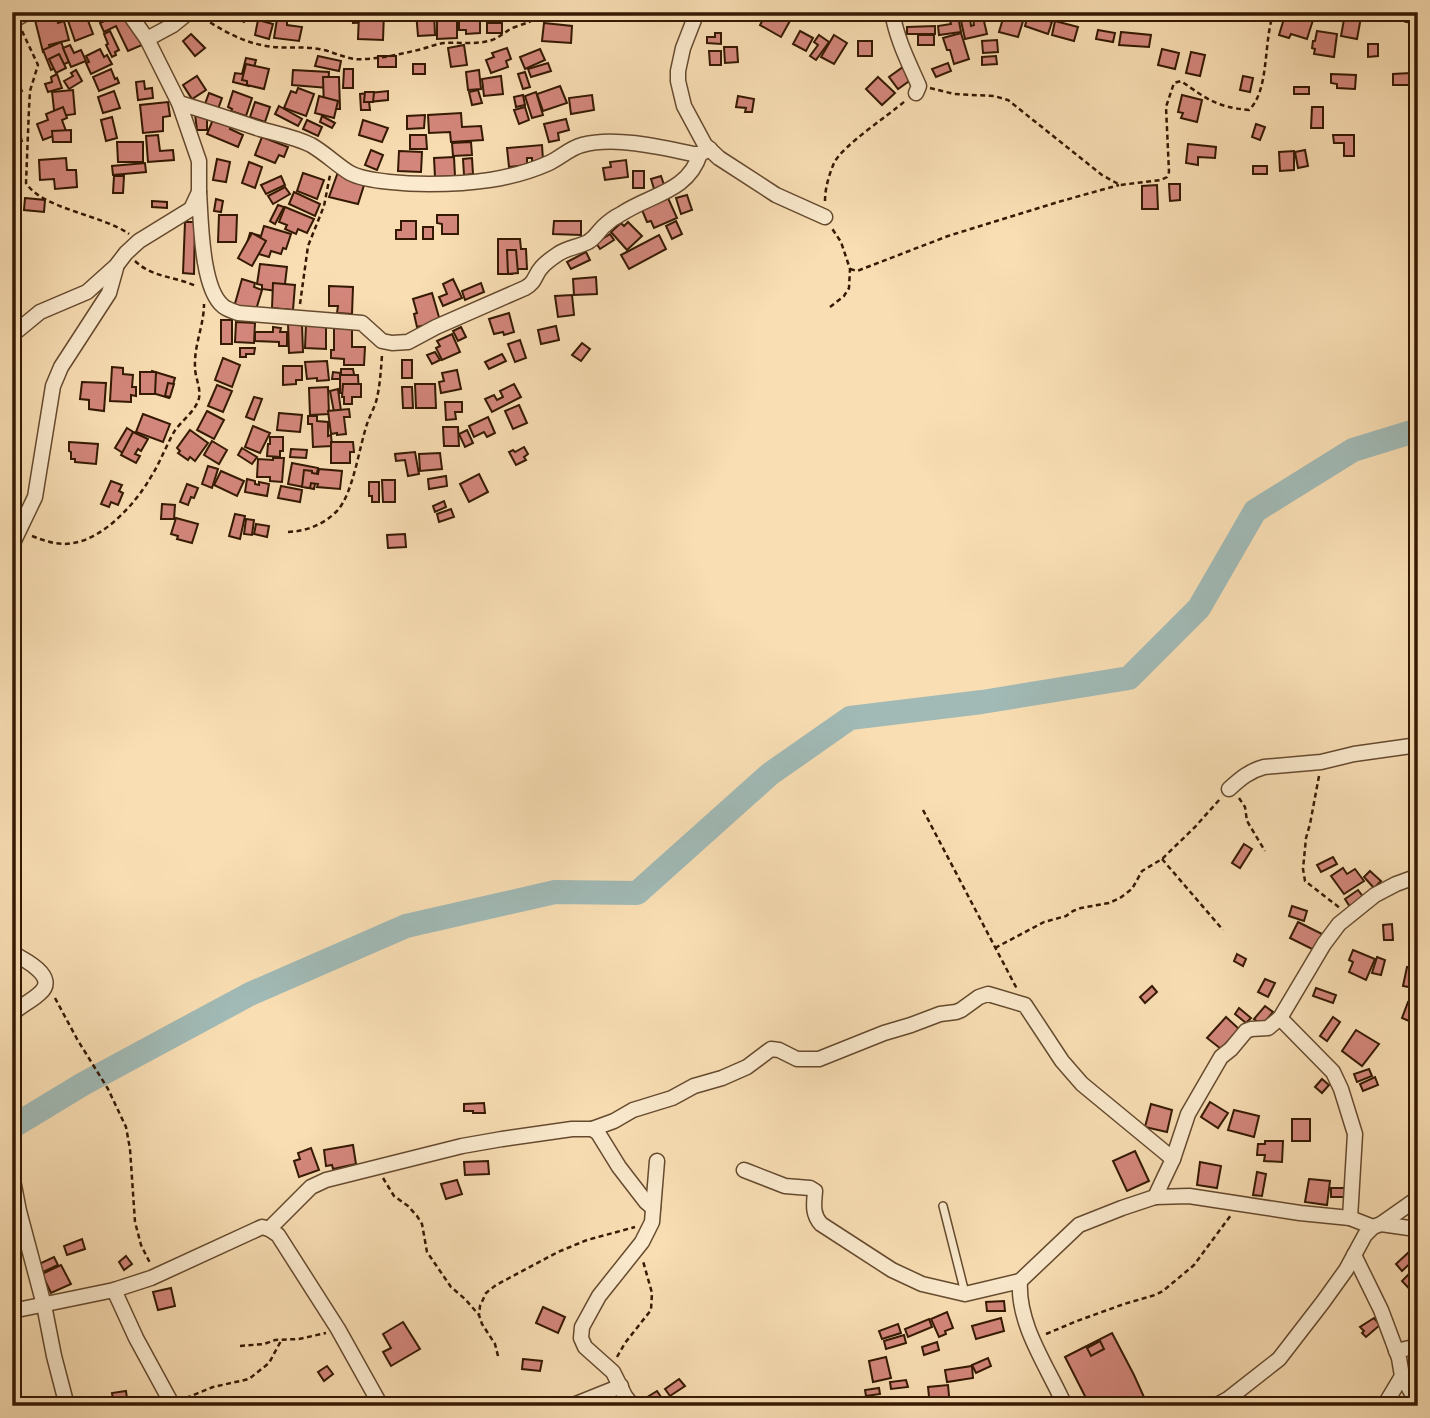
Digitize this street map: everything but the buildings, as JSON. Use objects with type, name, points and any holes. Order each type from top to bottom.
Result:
[{"type":"street","points":[[128,12],[147,39],[179,103],[199,161],[203,248],[209,292],[222,305],[238,313],[362,323],[382,341],[392,343],[408,342],[525,288],[533,283],[543,265],[565,249],[596,237],[602,228],[624,211],[678,186],[705,151],[705,145],[684,106],[678,81],[683,48],[697,12]]},
{"type":"street","points":[[147,39],[191,12]]},
{"type":"street","points":[[892,12],[901,47],[917,90]]},
{"type":"street","points":[[179,103],[311,145],[361,177],[427,184],[502,179],[551,162],[580,145],[595,142],[634,142],[693,154],[705,151],[776,195],[825,217]]},
{"type":"street","points":[[12,335],[40,312],[87,292],[139,241],[191,209],[199,192]]},
{"type":"street","points":[[12,545],[35,497],[53,386],[61,367],[109,293],[116,266]]},
{"type":"street","points":[[1231,787],[1242,776],[1264,766],[1321,762],[1354,754],[1418,745]]},
{"type":"street","points":[[1155,1197],[1173,1159],[1188,1114],[1222,1057],[1246,1031],[1268,1028],[1280,1018],[1339,924],[1375,895],[1418,876]]},
{"type":"street","points":[[12,953],[39,969],[46,982],[41,992],[12,1014]]},
{"type":"street","points":[[269,1228],[311,1187],[326,1180],[462,1146],[572,1129],[592,1129],[633,1110],[672,1098],[747,1067],[771,1049],[797,1059],[819,1059],[874,1036],[940,1014],[956,1012],[988,994],[1025,1005],[1062,1061],[1082,1084],[1173,1159]]},
{"type":"street","points":[[1280,1018],[1333,1072],[1341,1089],[1354,1135],[1350,1218]]},
{"type":"street","points":[[592,1129],[598,1133],[653,1215]]},
{"type":"street","points":[[633,1406],[610,1369],[585,1347],[581,1338],[582,1327],[598,1296],[639,1246],[653,1215],[657,1161]]},
{"type":"street","points":[[744,1170],[785,1186],[810,1188],[814,1191],[813,1210],[821,1224],[892,1270],[922,1284],[965,1294],[1020,1282],[1079,1225],[1155,1197],[1189,1196],[1350,1218],[1377,1226],[1418,1231]]},
{"type":"street","points":[[12,1175],[67,1406]]},
{"type":"street","points":[[1215,1406],[1279,1359],[1323,1302],[1365,1235],[1418,1198]]},
{"type":"street","points":[[12,1311],[114,1290],[156,1275],[262,1227],[269,1228],[278,1235],[338,1329],[381,1406]]},
{"type":"street","points":[[1354,1255],[1381,1310],[1402,1376],[1418,1404]]},
{"type":"street","points":[[1020,1282],[1022,1311],[1066,1406]]},
{"type":"street","points":[[114,1290],[172,1405]]},
{"type":"street","points":[[1396,1351],[1418,1346]]},
{"type":"street","points":[[1384,1406],[1402,1376]]},
{"type":"street","points":[[570,1406],[621,1386]]},
{"type":"lane","points":[[943,1206],[965,1294]]},
{"type":"path","points":[[191,12],[245,41],[281,48],[315,49],[355,60],[403,53],[440,43],[487,41],[509,29],[531,22],[543,12]]},
{"type":"path","points":[[850,270],[857,271],[948,236],[1120,184],[1167,177],[1170,172],[1167,107],[1174,83],[1181,81],[1210,102],[1249,110],[1260,94],[1275,12]]},
{"type":"path","points":[[19,17],[38,65],[30,91],[26,183],[30,190],[41,196],[74,212],[120,228],[139,241]]},
{"type":"path","points":[[1380,19],[1418,24]]},
{"type":"path","points":[[830,307],[844,296],[849,288],[850,270],[841,242],[825,217],[825,190],[835,161],[917,90],[994,96],[1007,100],[1102,175],[1120,184]]},
{"type":"path","points":[[299,317],[308,246],[324,206],[333,160]]},
{"type":"path","points":[[19,531],[47,541],[74,543],[112,524],[134,502],[149,480],[175,429],[199,398],[196,347],[209,292],[186,281],[143,269],[126,253]]},
{"type":"path","points":[[288,532],[305,531],[321,524],[345,501],[376,401],[381,375],[382,341]]},
{"type":"path","points":[[1321,762],[1306,838],[1303,869],[1306,881],[1349,915]]},
{"type":"path","points":[[995,948],[1044,922],[1066,916],[1081,908],[1109,903],[1120,898],[1132,889],[1142,871],[1162,859],[1231,787],[1245,807],[1249,825],[1265,851]]},
{"type":"path","points":[[923,810],[1025,1005]]},
{"type":"path","points":[[1162,859],[1223,930]]},
{"type":"path","points":[[46,982],[77,1040],[108,1089],[126,1127],[135,1222],[141,1245],[156,1275]]},
{"type":"path","points":[[375,1167],[394,1196],[417,1216],[422,1224],[427,1252],[451,1287],[479,1315],[495,1344],[498,1356]]},
{"type":"path","points":[[1034,1340],[1077,1321],[1163,1291],[1194,1265],[1239,1204]]},
{"type":"path","points":[[479,1315],[482,1299],[496,1285],[558,1252],[653,1215]]},
{"type":"path","points":[[610,1369],[625,1343],[651,1310],[652,1293],[639,1246]]},
{"type":"path","points":[[240,1346],[299,1339],[338,1329]]},
{"type":"path","points":[[172,1405],[213,1387],[249,1379],[269,1363],[282,1339]]},
{"type":"waterway","points":[[12,1127],[83,1084],[250,994],[406,926],[555,892],[637,893],[770,774],[850,718],[982,702],[1129,678],[1199,608],[1255,511],[1353,450],[1418,430]]}]
